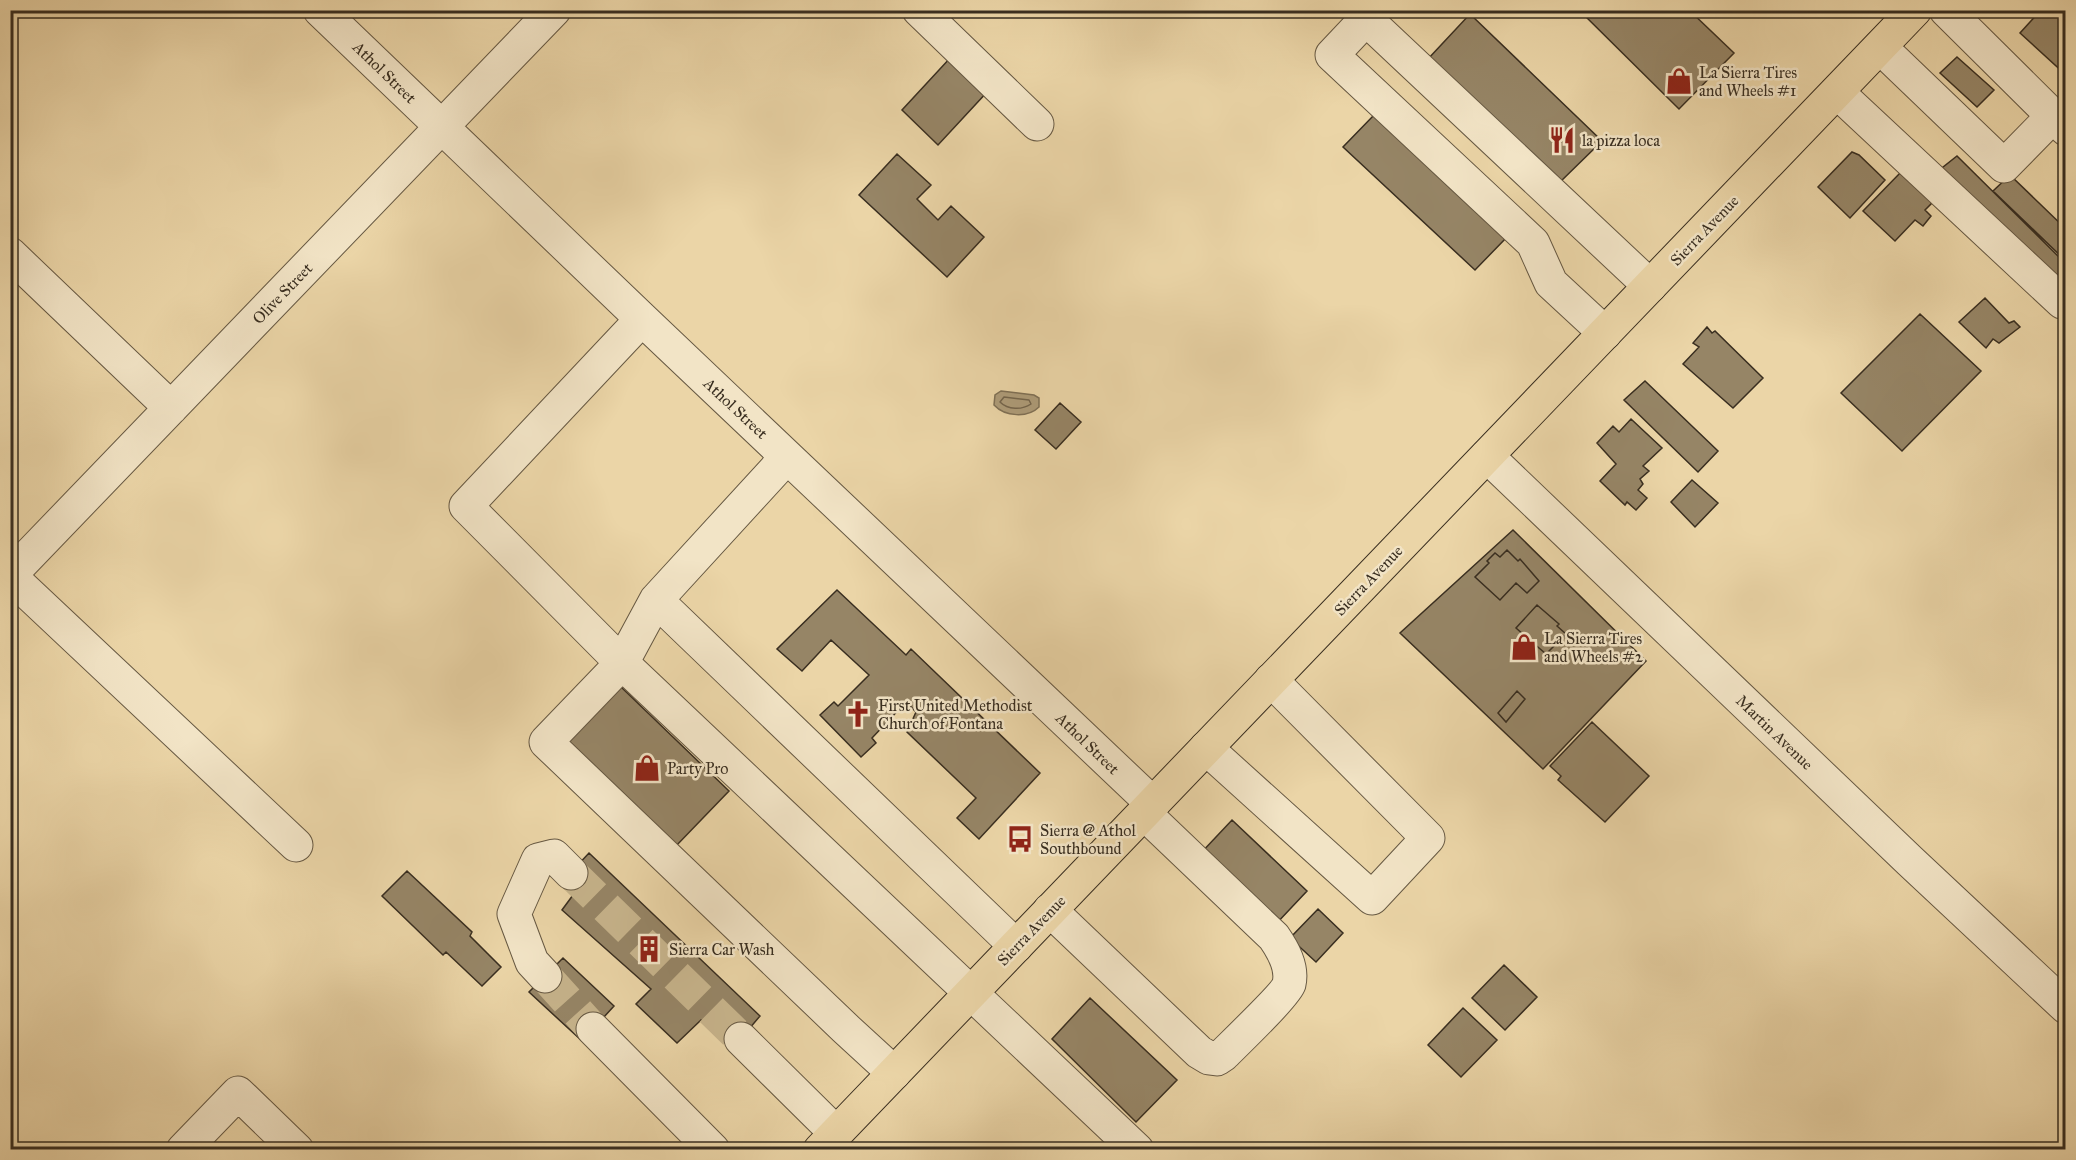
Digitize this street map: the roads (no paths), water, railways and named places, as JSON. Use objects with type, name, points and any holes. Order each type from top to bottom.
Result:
[{"type":"main road","name":"Sierra Avenue","points":[[828,1141],[1915,10]]},
{"type":"street","name":"Athol Street","points":[[320,10],[787,457],[1148,809],[1274,936],[1290,973],[1287,989],[1216,1059],[1209,1058],[1199,1052],[1050,910]]},
{"type":"street","name":"Olive Street","points":[[10,576],[554,10]]},
{"type":"street","points":[[919,10],[1037,124]]},
{"type":"street","points":[[1880,47],[2004,166],[2059,122],[1946,10]]},
{"type":"street","points":[[1605,333],[1551,283],[1533,243],[1332,55],[1365,19],[1650,286]]},
{"type":"street","points":[[1837,92],[2062,302]]},
{"type":"street","points":[[10,254],[171,408]]},
{"type":"street","points":[[642,320],[466,506],[622,663],[1137,1149]]},
{"type":"street","name":"Martin Avenue","points":[[1487,456],[1901,853],[2066,1007]]},
{"type":"street","points":[[787,457],[656,600],[622,663],[546,742],[894,1072]]},
{"type":"street","points":[[10,576],[296,845]]},
{"type":"street","points":[[656,600],[1016,946]]},
{"type":"street","points":[[1206,748],[1372,898],[1428,838],[1271,681]]},
{"type":"street","points":[[545,976],[532,962],[514,914],[538,860],[554,855],[571,873]]},
{"type":"street","points":[[592,1029],[713,1149]]},
{"type":"street","points":[[741,1039],[828,1141]]},
{"type":"street","points":[[183,1149],[238,1093],[297,1149]]},
{"type":"water","points":[[1001,391],[1034,395],[1039,398],[1039,407],[1029,413],[1016,415],[1004,412],[994,405],[995,395]]},
{"type":"tunnel","points":[[571,873],[741,1039]]},
{"type":"tunnel","points":[[545,976],[593,1029]]},
{"type":"place","name":"La Sierra Tires and Wheels #1","points":[[1679,81]]},
{"type":"place","name":"la pizza loca","points":[[1562,140]]},
{"type":"place","name":"La Sierra Tires and Wheels #2","points":[[1524,647]]},
{"type":"place","name":"First United Methodist Church of Fontana","points":[[858,714]]},
{"type":"place","name":"Party Pro","points":[[647,768]]},
{"type":"place","name":"Sierra @ Athol Southbound","points":[[1020,839]]},
{"type":"place","name":"Sierra Car Wash","points":[[649,949]]}]
